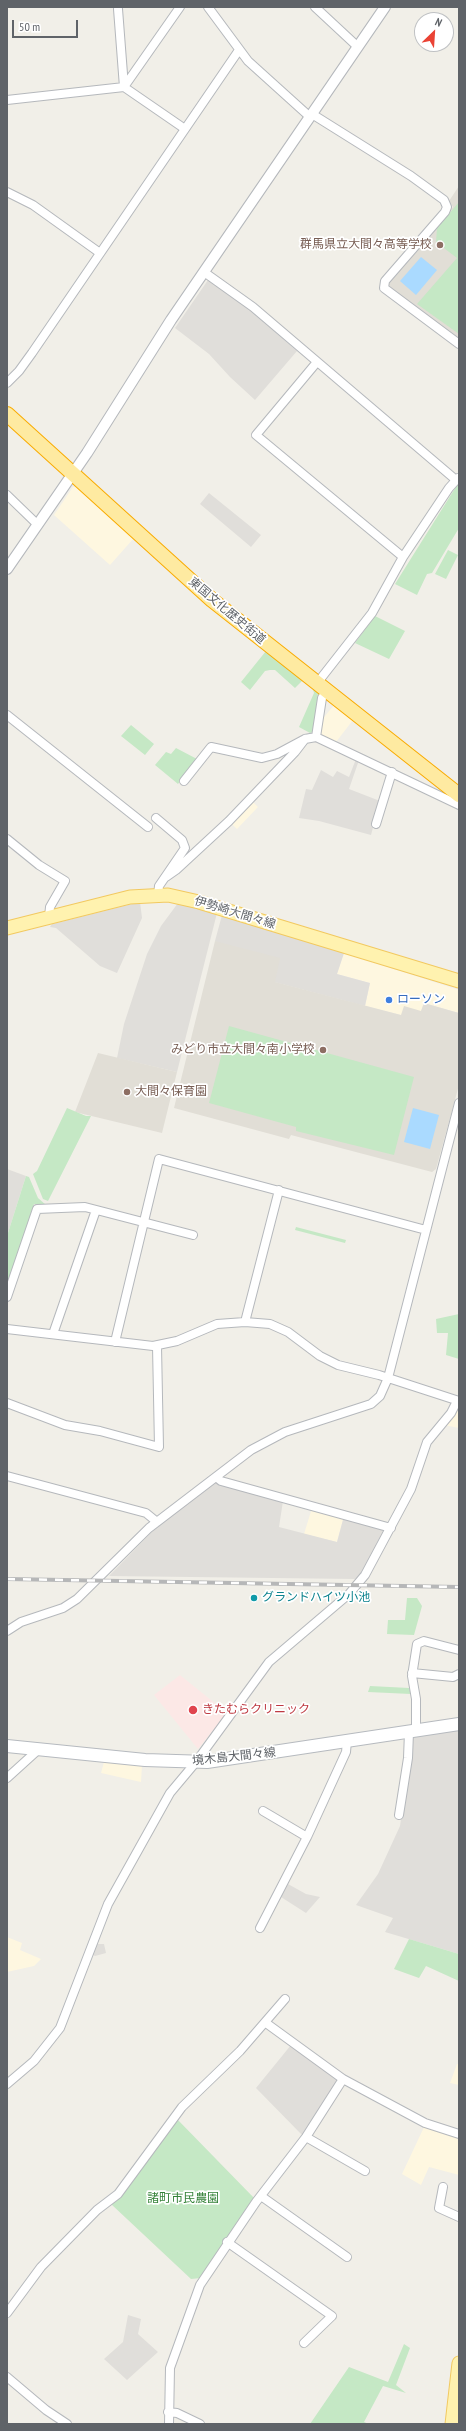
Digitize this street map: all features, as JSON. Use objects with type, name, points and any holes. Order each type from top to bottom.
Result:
[{"type":"highway","name":"東国文化歴史街道","points":[[7,414],[212,600],[459,795]]},
{"type":"main road","name":"伊勢崎大間々線","points":[[7,928],[130,897],[158,894],[199,902],[459,981]]},
{"type":"main road","name":"境木島大間々線","points":[[7,1746],[145,1760],[196,1762],[246,1758],[459,1724]]},
{"type":"main road","points":[[452,2424],[459,2363]]},
{"type":"street","points":[[124,87],[180,7]]},
{"type":"street","points":[[208,7],[248,61],[311,115],[418,180],[444,200],[447,207],[445,212],[385,281],[384,288],[459,344]]},
{"type":"street","points":[[315,7],[358,47]]},
{"type":"street","points":[[7,569],[73,474],[204,272],[385,7]]},
{"type":"street","points":[[118,9],[124,87]]},
{"type":"street","points":[[7,383],[19,371],[239,50]]},
{"type":"street","points":[[7,100],[124,87],[185,128]]},
{"type":"street","points":[[7,192],[33,205],[100,253]]},
{"type":"street","points":[[204,272],[253,307],[457,479],[403,557],[372,613],[322,686],[322,698],[316,737]]},
{"type":"street","points":[[317,362],[256,435],[403,557]]},
{"type":"street","points":[[7,495],[38,525]]},
{"type":"street","points":[[7,715],[148,827]]},
{"type":"street","points":[[184,781],[211,747],[250,756],[267,757],[282,752],[305,738],[316,737],[459,804]]},
{"type":"street","points":[[166,877],[176,870],[225,824],[295,752],[305,738]]},
{"type":"street","points":[[376,824],[392,772]]},
{"type":"street","points":[[156,818],[182,840],[184,844],[184,850],[159,886],[158,894]]},
{"type":"street","points":[[7,839],[39,865],[65,881],[50,907],[49,917]]},
{"type":"street","points":[[7,1631],[21,1622],[70,1604],[157,1522],[251,1450],[285,1432],[371,1404],[380,1396],[388,1378],[459,1103]]},
{"type":"street","points":[[115,1342],[159,1159],[426,1230]]},
{"type":"street","points":[[245,1322],[279,1190]]},
{"type":"street","points":[[7,1297],[37,1209],[85,1207],[193,1235]]},
{"type":"street","points":[[53,1334],[96,1210]]},
{"type":"street","points":[[7,1329],[157,1346],[177,1341],[211,1326],[245,1322],[277,1326],[293,1335],[327,1360],[458,1401],[451,1413],[427,1442],[411,1489],[372,1565],[361,1581],[269,1662],[196,1762],[170,1793],[108,1904],[60,2028],[34,2061],[7,2084]]},
{"type":"street","points":[[7,1403],[65,1425],[100,1431],[159,1447],[157,1346]]},
{"type":"street","points":[[7,1476],[146,1514],[157,1522]]},
{"type":"street","points":[[216,1477],[221,1481],[391,1528]]},
{"type":"street","points":[[399,1815],[416,1699],[412,1673],[419,1642],[424,1641],[459,1650]]},
{"type":"street","points":[[412,1673],[453,1677],[459,1674]]},
{"type":"street","points":[[260,1928],[307,1837],[346,1752],[347,1741]]},
{"type":"street","points":[[7,1778],[39,1749]]},
{"type":"street","points":[[263,1811],[307,1837]]},
{"type":"street","points":[[7,2313],[41,2267],[97,2210],[118,2194],[182,2107],[240,2051],[286,1999]]},
{"type":"street","points":[[266,2023],[343,2079],[425,2123],[459,2134]]},
{"type":"street","points":[[169,2424],[168,2382],[172,2359],[200,2285],[227,2242],[260,2196],[306,2137],[343,2079]]},
{"type":"street","points":[[306,2137],[365,2171]]},
{"type":"street","points":[[443,2187],[439,2208],[459,2217]]},
{"type":"street","points":[[260,2196],[347,2257]]},
{"type":"street","points":[[227,2242],[332,2316],[304,2344]]},
{"type":"street","points":[[7,2377],[46,2410],[67,2424]]},
{"type":"street","points":[[168,2412],[177,2413],[200,2424]]},
{"type":"shaded area","name":"群馬県立大間々高等学校","points":[[459,186],[459,341],[389,288],[387,283],[453,207],[449,201]]},
{"type":"shaded area","points":[[208,280],[250,310],[297,351],[255,400],[230,377],[209,354],[175,328]]},
{"type":"shaded area","points":[[73,487],[77,487],[134,538],[110,565],[54,515]]},
{"type":"shaded area","points":[[209,493],[261,535],[251,547],[200,504]]},
{"type":"shaded area","points":[[334,705],[353,720],[336,742],[322,736],[320,732],[321,721]]},
{"type":"shaded area","points":[[356,759],[359,760],[349,789],[380,801],[371,835],[319,821],[299,818],[306,789],[312,790],[321,770],[333,777],[337,771],[349,777]]},
{"type":"shaded area","points":[[252,801],[258,807],[237,829],[231,823]]},
{"type":"shaded area","points":[[140,902],[142,918],[117,973],[100,966],[56,928],[50,927],[52,924]]},
{"type":"shaded area","points":[[178,903],[217,913],[177,1072],[117,1058],[124,1024],[147,954],[161,926]]},
{"type":"shaded area","points":[[222,915],[344,953],[337,974],[370,983],[365,1006],[274,982],[215,941]]},
{"type":"shaded area","name":"みどり市立大間々南小学校","points":[[215,941],[280,958],[275,982],[401,1015],[404,1006],[421,1011],[424,1003],[459,1013],[459,1085],[436,1169],[432,1172],[291,1135],[289,1139],[174,1108]]},
{"type":"shaded area","points":[[344,953],[459,990],[459,1013],[424,1003],[421,1011],[401,1015],[365,1006],[370,983],[337,974]]},
{"type":"shaded area","name":"大間々保育園","points":[[98,1053],[177,1072],[162,1133],[75,1112]]},
{"type":"shaded area","points":[[7,1169],[26,1176],[7,1236]]},
{"type":"shaded area","points":[[459,1407],[459,1428],[444,1425],[450,1418]]},
{"type":"shaded area","points":[[215,1482],[283,1501],[279,1527],[337,1542],[344,1516],[383,1527],[385,1532],[364,1571],[355,1579],[109,1576],[155,1529]]},
{"type":"shaded area","points":[[312,1508],[344,1516],[337,1542],[304,1534]]},
{"type":"shaded area","name":"きたむらクリニック","points":[[180,1675],[227,1713],[198,1749],[154,1695]]},
{"type":"shaded area","points":[[459,1729],[459,1954],[385,1932],[393,1918],[356,1905],[378,1874],[400,1826],[413,1737]]},
{"type":"shaded area","points":[[104,1762],[142,1765],[141,1782],[101,1773]]},
{"type":"shaded area","points":[[288,1884],[306,1894],[320,1897],[306,1913],[281,1897]]},
{"type":"shaded area","points":[[7,1937],[22,1943],[20,1950],[41,1959],[34,1966],[7,1972]]},
{"type":"shaded area","points":[[94,1944],[104,1944],[106,1953],[95,1956],[91,1954]]},
{"type":"shaded area","points":[[291,2045],[337,2078],[338,2081],[303,2136],[256,2088]]},
{"type":"shaded area","points":[[457,2064],[459,2064],[459,2085],[450,2083]]},
{"type":"shaded area","points":[[425,2125],[459,2137],[459,2175],[429,2167],[421,2185],[402,2174]]},
{"type":"shaded area","points":[[128,2315],[141,2319],[138,2334],[158,2352],[127,2380],[104,2359],[123,2342]]},
{"type":"green space","points":[[459,202],[459,334],[417,304],[457,258],[436,242],[437,228]]},
{"type":"green space","points":[[459,482],[459,528],[432,573],[427,574],[417,595],[395,584]]},
{"type":"green space","points":[[448,550],[458,555],[446,579],[435,574]]},
{"type":"green space","points":[[375,616],[405,631],[389,659],[355,643]]},
{"type":"green space","points":[[266,651],[303,680],[295,688],[275,670],[265,671],[250,690],[241,682]]},
{"type":"green space","points":[[312,686],[318,693],[313,732],[310,733],[299,727],[314,693]]},
{"type":"green space","points":[[131,725],[154,744],[145,755],[121,736]]},
{"type":"green space","points":[[176,748],[197,759],[178,784],[155,765],[166,752],[171,754]]},
{"type":"green space","points":[[229,1026],[414,1077],[394,1155],[296,1131],[296,1127],[209,1103]]},
{"type":"green space","points":[[67,1108],[86,1116],[91,1116],[48,1201],[43,1199],[33,1174],[37,1171]]},
{"type":"green space","points":[[26,1176],[29,1177],[38,1198],[46,1205],[34,1204],[7,1287],[7,1236]]},
{"type":"green space","points":[[296,1227],[346,1240],[345,1243],[295,1230]]},
{"type":"green space","points":[[459,1314],[459,1359],[446,1355],[448,1333],[437,1333],[436,1319]]},
{"type":"green space","points":[[407,1598],[417,1598],[422,1606],[414,1635],[387,1634],[388,1620],[405,1620]]},
{"type":"green space","points":[[370,1686],[409,1688],[411,1694],[368,1692]]},
{"type":"green space","points":[[409,1939],[459,1954],[459,1981],[426,1966],[419,1978],[394,1969]]},
{"type":"green space","name":"諸町市民農園","points":[[177,2119],[255,2199],[201,2278],[191,2279],[111,2204],[117,2200]]},
{"type":"green space","points":[[404,2344],[410,2348],[396,2385],[406,2393],[383,2386],[364,2422],[369,2424],[310,2424],[349,2367],[388,2382]]},
{"type":"water","points":[[421,257],[437,270],[416,295],[400,281]]},
{"type":"water","points":[[413,1108],[439,1115],[430,1149],[404,1142]]},
{"type":"railway","points":[[7,1579],[459,1587]]},
{"type":"place","name":"群馬県立大間々高等学校","points":[[440,245]]},
{"type":"place","name":"ローソン","points":[[389,1000]]},
{"type":"place","name":"みどり市立大間々南小学校","points":[[323,1050]]},
{"type":"place","name":"大間々保育園","points":[[127,1092]]},
{"type":"place","name":"グランドハイツ小池","points":[[254,1598]]},
{"type":"place","name":"きたむらクリニック","points":[[193,1710]]}]
